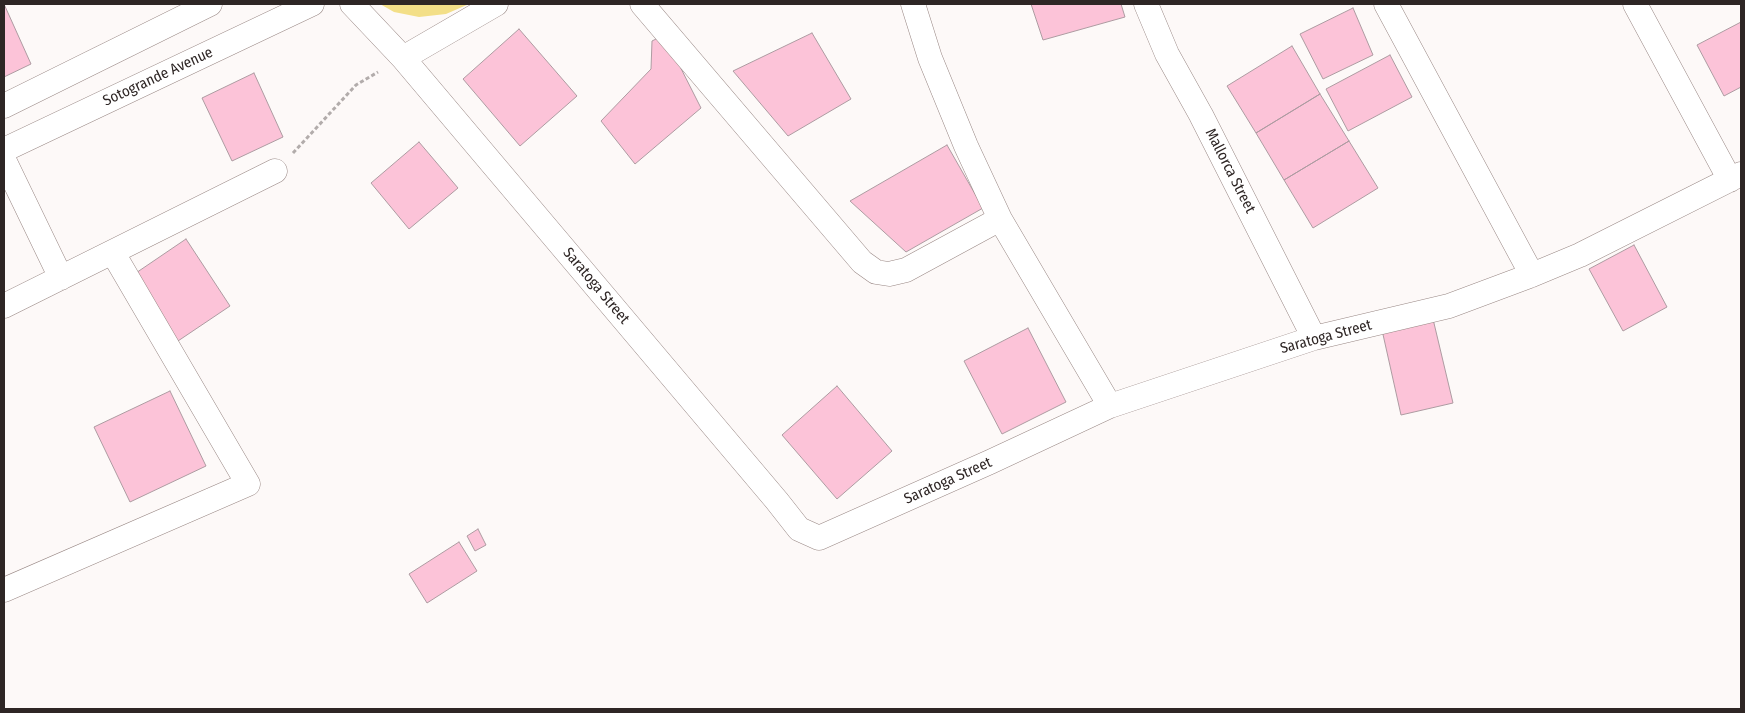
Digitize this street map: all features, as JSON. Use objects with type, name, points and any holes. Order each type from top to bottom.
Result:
[{"type":"street","points":[[4,106],[210,4]]},
{"type":"street","name":"Sotogrande Avenue","points":[[4,150],[312,4]]},
{"type":"street","name":"Saratoga Street","points":[[352,4],[403,58],[777,500],[799,529],[819,538],[1110,406],[1314,338],[1449,306],[1532,275],[1580,255],[1736,177]]},
{"type":"street","points":[[403,58],[496,4]]},
{"type":"street","points":[[642,4],[862,262],[876,272],[889,274],[906,270],[1000,219]]},
{"type":"street","points":[[913,4],[930,58],[966,146],[1000,219],[1110,406]]},
{"type":"street","name":"Mallorca Street","points":[[1146,4],[1167,54],[1201,115],[1314,338]]},
{"type":"street","points":[[1386,4],[1532,275]]},
{"type":"street","points":[[1635,4],[1736,177]]},
{"type":"street","points":[[4,160],[60,278]]},
{"type":"street","points":[[4,306],[114,253],[275,171]]},
{"type":"street","points":[[4,590],[248,484],[114,253]]},
{"type":"path","points":[[275,171],[356,85],[403,58]]},
{"type":"shaded area","points":[[380,4],[469,4],[446,14],[419,17],[394,12]]},
{"type":"building","points":[[4,4],[31,64],[4,77]]},
{"type":"building","points":[[1031,4],[1121,4],[1125,17],[1043,40]]},
{"type":"building","points":[[1353,8],[1373,55],[1323,79],[1300,34]]},
{"type":"building","points":[[1741,22],[1741,87],[1724,96],[1697,45]]},
{"type":"building","points":[[519,29],[577,96],[520,146],[463,79]]},
{"type":"building","points":[[812,33],[851,99],[788,136],[733,71]]},
{"type":"building","points":[[664,35],[701,108],[635,164],[601,121],[651,69],[652,41]]},
{"type":"building","points":[[1292,46],[1320,94],[1256,133],[1227,86]]},
{"type":"building","points":[[1390,55],[1412,97],[1348,131],[1326,89]]},
{"type":"building","points":[[254,73],[283,137],[232,161],[202,98]]},
{"type":"building","points":[[1320,94],[1349,141],[1284,180],[1256,133]]},
{"type":"building","points":[[1349,141],[1378,188],[1313,228],[1284,180]]},
{"type":"building","points":[[419,142],[458,188],[409,229],[371,183]]},
{"type":"building","points":[[947,145],[983,208],[906,252],[850,201]]},
{"type":"building","points":[[186,239],[230,306],[175,343],[130,277]]},
{"type":"building","points":[[1634,245],[1667,307],[1623,331],[1589,269]]},
{"type":"building","points":[[1433,319],[1453,403],[1401,415],[1382,330]]},
{"type":"building","points":[[1028,328],[1066,402],[1002,434],[964,361]]},
{"type":"building","points":[[837,386],[892,451],[837,499],[782,435]]},
{"type":"building","points":[[170,391],[206,466],[130,502],[94,427]]},
{"type":"building","points":[[478,529],[486,545],[475,551],[467,536]]},
{"type":"building","points":[[459,542],[477,571],[427,603],[409,574]]}]
